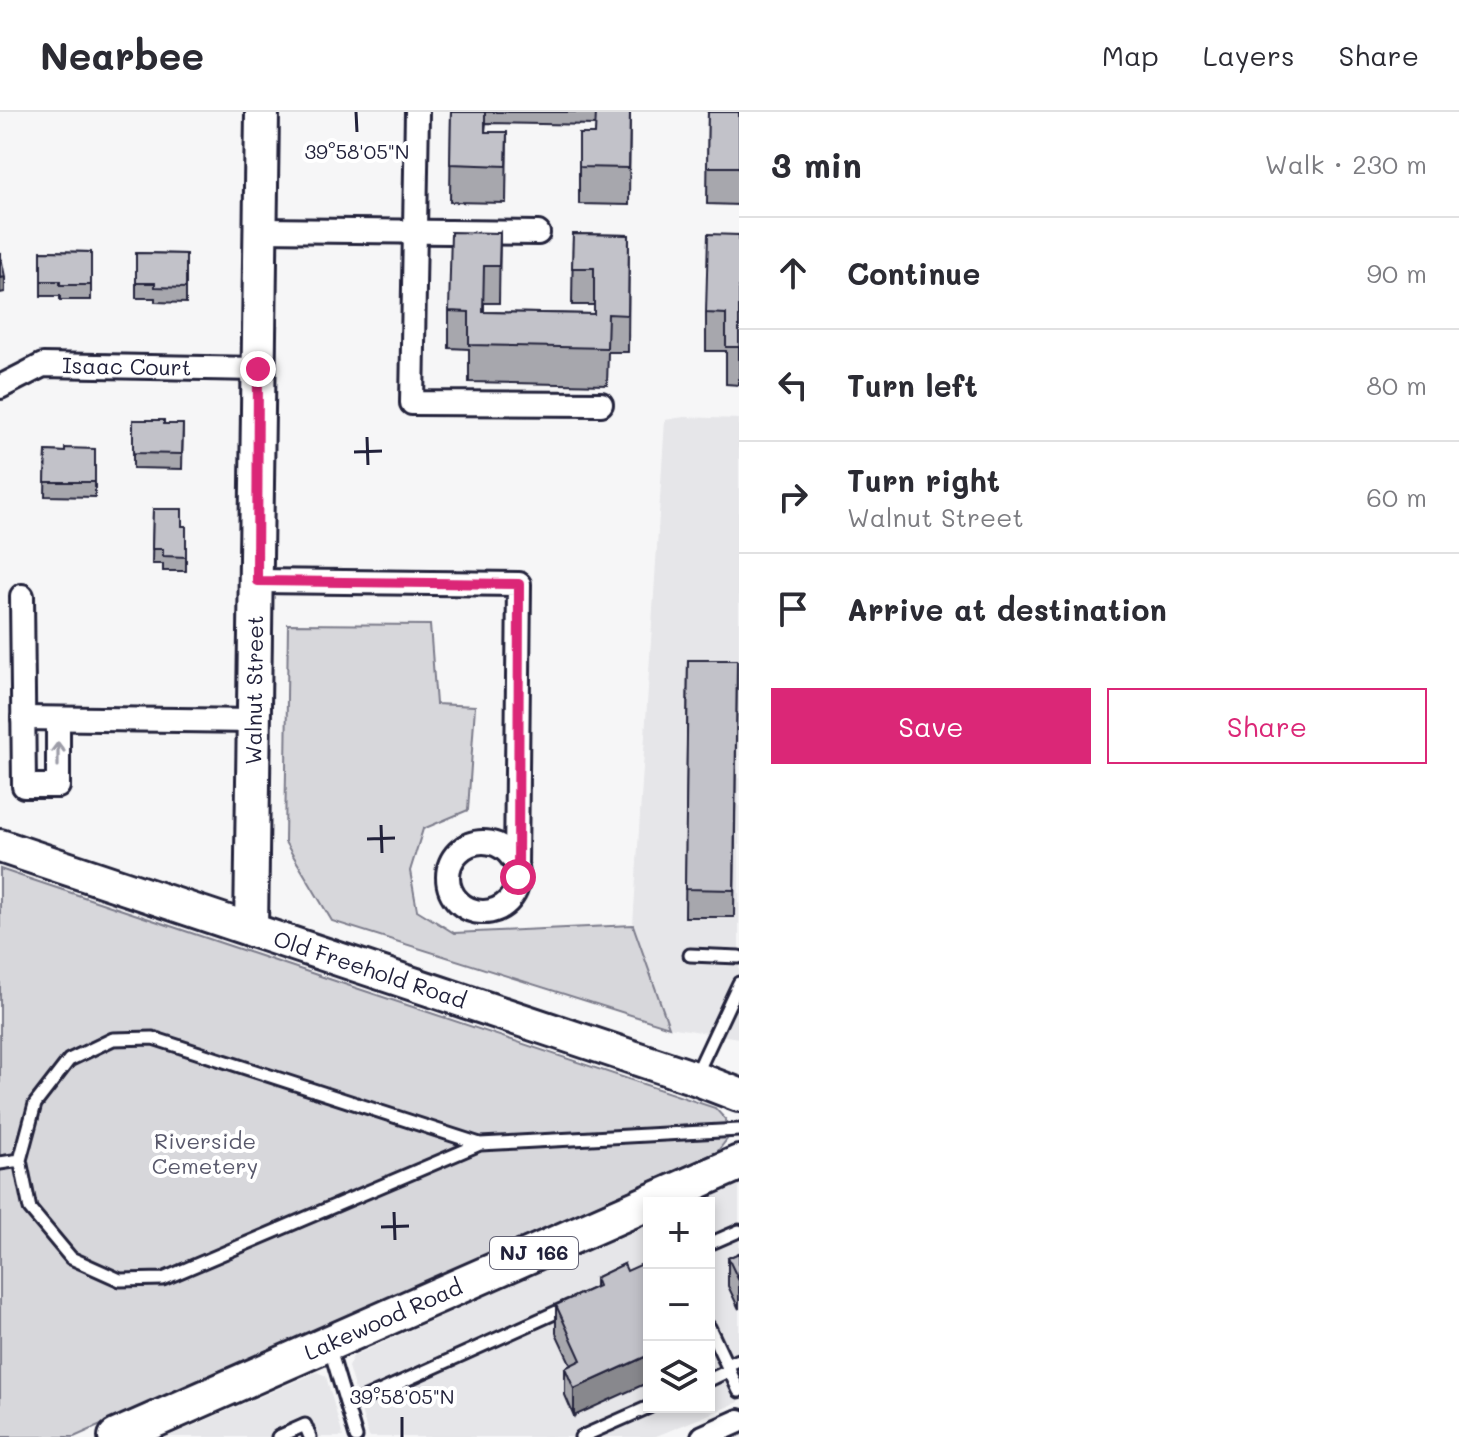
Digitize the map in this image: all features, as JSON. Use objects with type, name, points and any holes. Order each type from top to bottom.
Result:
[{"type":"main road","name":"Lakewood Road","points":[[116,1437],[162,1423],[328,1343],[739,1163]]},
{"type":"street","name":"Walnut Street","points":[[251,930],[262,112]]},
{"type":"street","points":[[417,112],[412,403],[601,404]]},
{"type":"street","points":[[260,230],[538,233]]},
{"type":"street","name":"Isaac Court","points":[[0,387],[43,365],[258,369]]},
{"type":"street","points":[[257,581],[519,584],[516,866]]},
{"type":"street","points":[[22,596],[24,786],[58,786],[58,719]]},
{"type":"street","points":[[23,718],[255,721]]},
{"type":"street","name":"Old Freehold Road","points":[[0,846],[739,1095]]},
{"type":"street","points":[[703,1437],[739,1421]]},
{"type":"lane","points":[[690,955],[739,957]]},
{"type":"lane","points":[[695,1078],[739,983]]},
{"type":"lane","points":[[480,1144],[153,1038],[113,1039],[69,1060],[35,1104],[20,1160],[30,1209],[71,1258],[120,1280],[163,1279],[480,1144],[739,1130]]},
{"type":"lane","points":[[0,1163],[20,1160]]},
{"type":"lane","points":[[715,1241],[739,1231]]},
{"type":"lane","points":[[348,1406],[577,1303]]},
{"type":"lane","points":[[715,1340],[739,1391]]},
{"type":"lane","points":[[328,1343],[356,1437]]},
{"type":"lane","points":[[715,1376],[739,1360]]},
{"type":"lane","points":[[581,1437],[643,1410]]},
{"type":"lane","points":[[278,1437],[307,1431]]},
{"type":"shaded area","points":[[684,417],[739,419],[739,1038],[669,1027],[633,925],[665,420]]},
{"type":"shaded area","points":[[739,1183],[739,1402],[715,1412],[715,1197],[708,1197]]},
{"type":"shaded area","points":[[643,1226],[643,1413],[712,1413],[654,1437],[369,1437],[348,1367],[353,1356]]},
{"type":"shaded area","points":[[317,1372],[326,1376],[343,1437],[167,1437]]},
{"type":"green space","points":[[288,624],[430,625],[436,704],[475,706],[468,810],[423,829],[410,871],[417,910],[454,933],[633,925],[669,1027],[332,921],[285,842]]},
{"type":"green space","name":"Riverside Cemetery","points":[[0,869],[715,1108],[726,1120],[728,1138],[717,1152],[74,1437],[0,1437]]},
{"type":"building","points":[[451,112],[485,112],[485,132],[507,132],[506,166],[450,164]]},
{"type":"building","points":[[596,112],[630,112],[629,168],[579,167],[579,134],[595,134]]},
{"type":"building","points":[[708,112],[739,112],[739,167],[707,167]]},
{"type":"building","points":[[451,232],[500,233],[499,266],[484,266],[483,312],[594,314],[594,268],[572,268],[573,234],[629,235],[628,315],[608,314],[607,348],[469,345],[469,312],[449,311]]},
{"type":"building","points":[[708,234],[739,235],[739,347],[726,347],[726,314],[706,313]]},
{"type":"building","points":[[41,251],[91,252],[91,285],[60,285],[60,281],[41,281]]},
{"type":"building","points":[[0,252],[5,277],[0,278]]},
{"type":"building","points":[[136,253],[186,254],[186,288],[136,283]]},
{"type":"building","points":[[133,420],[164,420],[164,424],[183,424],[182,454],[133,453]]},
{"type":"building","points":[[65,448],[95,449],[95,482],[45,482],[46,451],[65,452]]},
{"type":"building","points":[[153,509],[182,509],[182,526],[186,526],[186,557],[163,556],[163,549],[152,549]]},
{"type":"building","points":[[688,660],[737,660],[734,890],[685,889]]},
{"type":"building","points":[[739,1253],[739,1281],[728,1258]]},
{"type":"building","points":[[624,1264],[627,1271],[643,1264],[643,1358],[574,1389],[565,1368],[581,1360],[556,1305],[598,1286],[595,1278]]},
{"type":"route","points":[[258,369],[257,581],[519,584],[518,877]]}]
